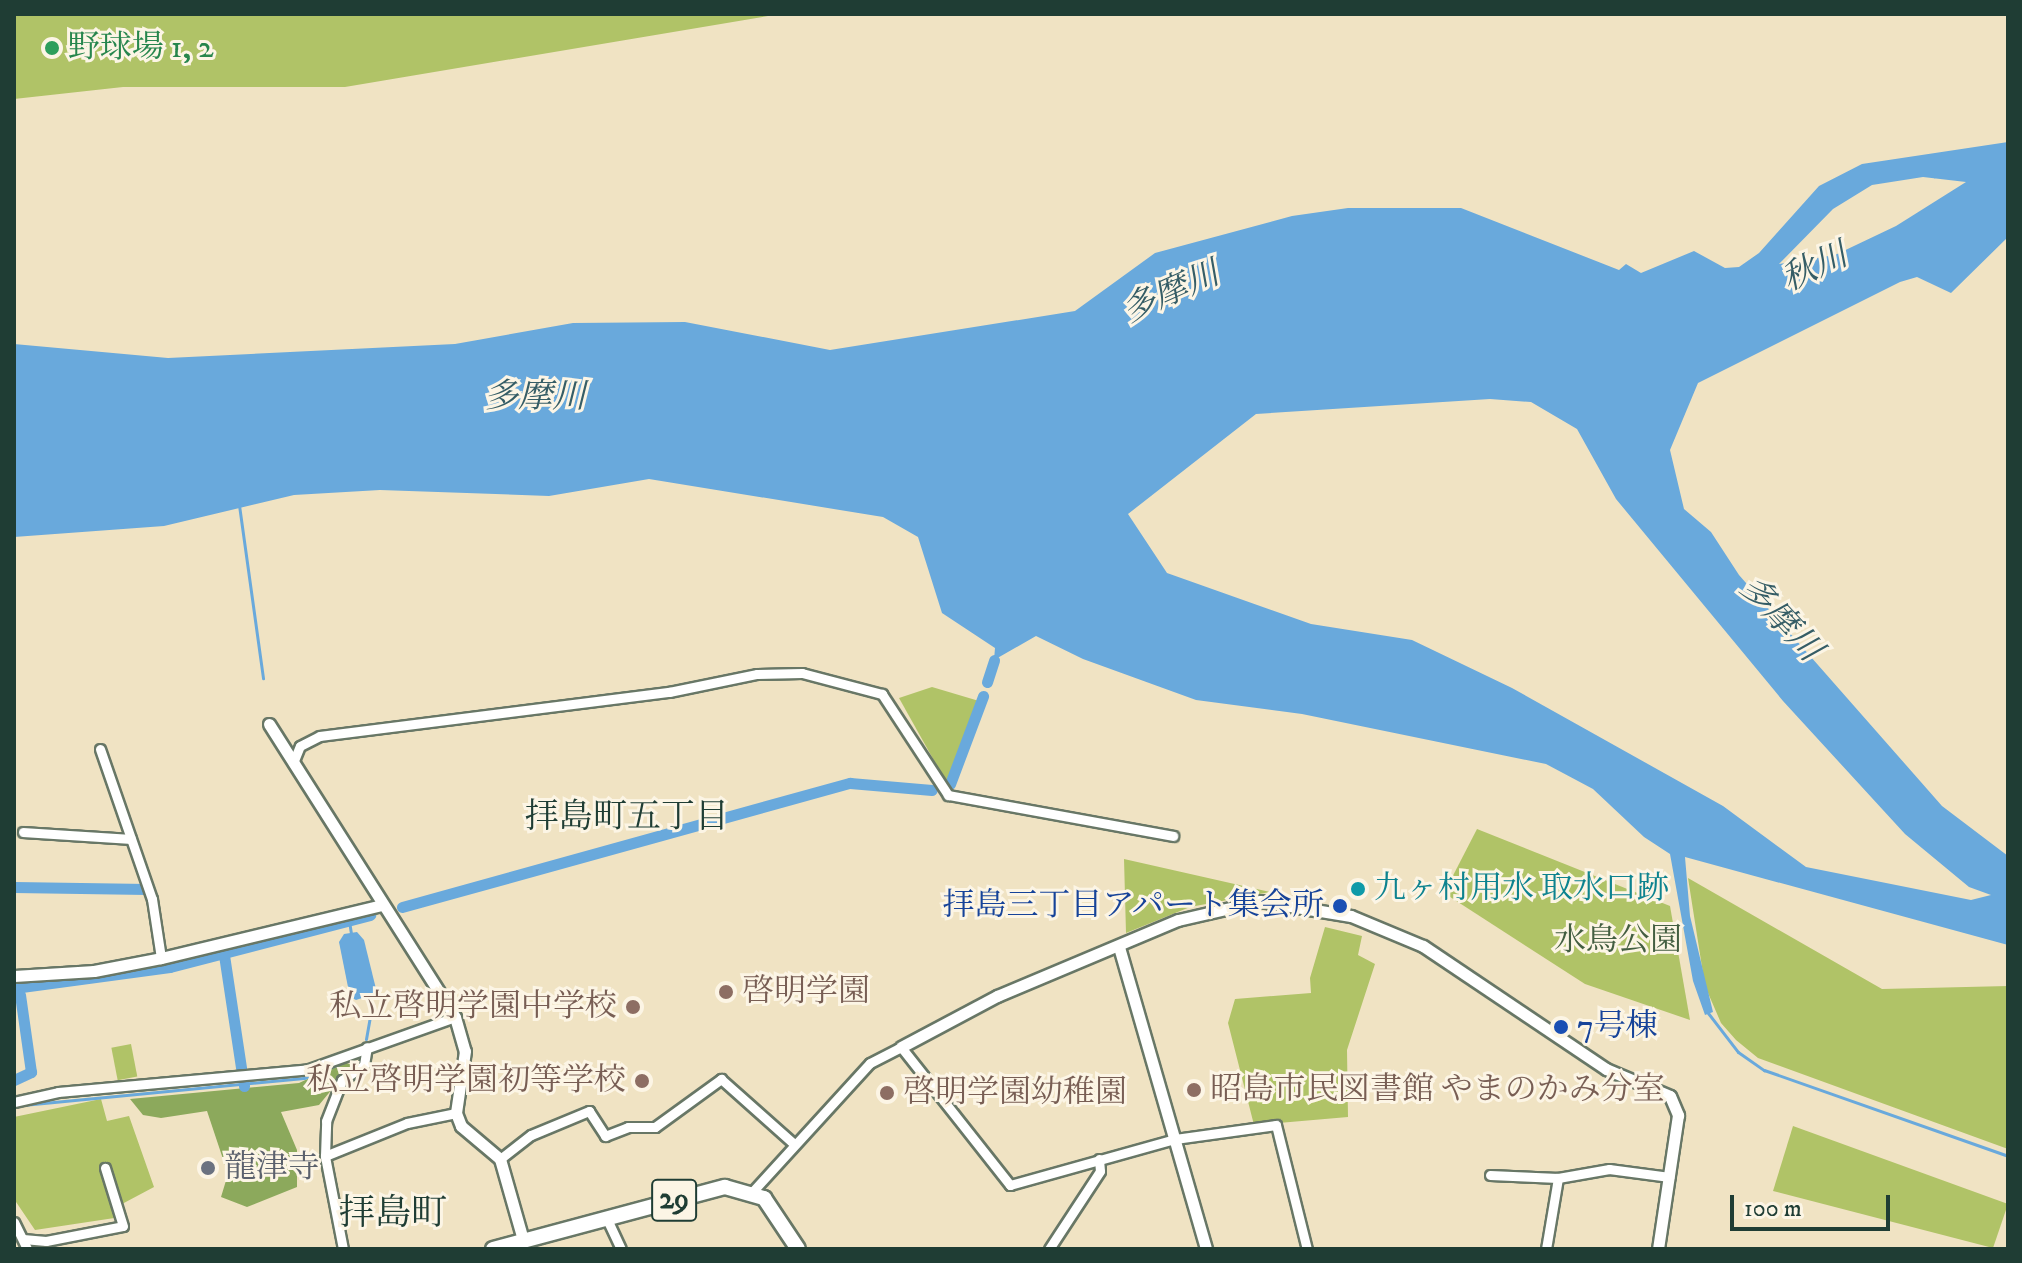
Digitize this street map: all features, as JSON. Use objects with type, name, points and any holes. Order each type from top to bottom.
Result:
[{"type":"main road","name":"29","points":[[493,1249],[725,1187],[753,1191]]},
{"type":"main road","points":[[753,1191],[777,1212],[798,1249]]},
{"type":"street","points":[[293,763],[300,746],[320,736],[669,692],[757,674],[802,673],[882,694],[948,795],[1173,836]]},
{"type":"street","points":[[269,724],[455,1017],[465,1051],[456,1113],[461,1126],[500,1159],[523,1240]]},
{"type":"street","points":[[100,749],[152,899],[161,958]]},
{"type":"street","points":[[23,832],[131,839]]},
{"type":"street","points":[[753,1191],[870,1063],[997,996],[1178,920],[1260,901],[1351,916],[1394,931],[1606,1069],[1670,1096],[1678,1115],[1658,1249]]},
{"type":"street","points":[[14,976],[94,971],[382,905]]},
{"type":"street","points":[[1119,947],[1206,1249]]},
{"type":"street","points":[[14,1102],[58,1092],[309,1069],[455,1017]]},
{"type":"street","points":[[343,1249],[325,1156],[326,1121],[342,1080],[364,1065],[367,1047]]},
{"type":"street","points":[[901,1047],[1010,1185],[1175,1139],[1276,1125],[1307,1249]]},
{"type":"street","points":[[500,1159],[531,1135],[589,1111],[605,1136],[628,1127],[655,1127],[721,1079],[794,1144]]},
{"type":"street","points":[[325,1156],[407,1123],[456,1113]]},
{"type":"street","points":[[1049,1249],[1100,1171],[1099,1159]]},
{"type":"street","points":[[14,1222],[25,1244],[123,1226],[105,1168]]},
{"type":"street","points":[[1490,1175],[1558,1178],[1609,1169],[1669,1177]]},
{"type":"street","points":[[1546,1249],[1558,1178]]},
{"type":"street","points":[[606,1217],[621,1249]]},
{"type":"green space","points":[[14,14],[780,14],[345,87],[123,87],[14,99]]},
{"type":"green space","points":[[932,687],[979,701],[946,782],[899,698]]},
{"type":"green space","name":"水鳥公園","points":[[1477,829],[1670,906],[1690,1020],[1585,984],[1444,893]]},
{"type":"green space","points":[[1124,859],[1270,892],[1190,907],[1126,933]]},
{"type":"green space","points":[[1688,878],[1882,989],[2008,986],[2008,1149],[1758,1058],[1736,1040],[1721,1023],[1705,986]]},
{"type":"green space","points":[[1325,927],[1362,936],[1358,955],[1375,964],[1347,1050],[1348,1117],[1254,1125],[1228,1023],[1235,999],[1311,993],[1310,978]]},
{"type":"green space","points":[[131,1044],[137,1076],[118,1080],[111,1048]]},
{"type":"green space","points":[[344,1062],[352,1065],[319,1105],[281,1112],[297,1150],[297,1187],[247,1207],[221,1197],[228,1174],[207,1111],[161,1118],[143,1115],[130,1099],[299,1083]]},
{"type":"green space","points":[[101,1099],[107,1121],[129,1116],[154,1187],[122,1204],[126,1214],[121,1217],[35,1230],[14,1199],[14,1117]]},
{"type":"green space","points":[[1793,1126],[2008,1204],[1993,1248],[1773,1191]]},
{"type":"water","points":[[2008,142],[2008,237],[1951,293],[1917,277],[1900,282],[1698,383],[1670,450],[1684,509],[1711,532],[1739,575],[1942,806],[2008,856],[2008,945],[1685,857],[1690,916],[1713,1012],[1705,1015],[1693,981],[1670,854],[1644,837],[1593,789],[1546,764],[1302,714],[1196,700],[1083,659],[1036,636],[994,660],[995,648],[942,613],[918,537],[883,517],[649,479],[549,496],[380,490],[294,495],[164,526],[14,537],[14,344],[168,358],[455,344],[573,323],[685,322],[830,350],[1075,311],[1155,253],[1292,216],[1348,208],[1461,208],[1619,270],[1626,264],[1641,273],[1694,251],[1725,268],[1739,267],[1759,253],[1819,186],[1862,164]],"holes":[[[1923,177],[1966,182],[1896,226],[1835,255],[1779,264],[1833,209],[1872,185]],[[1490,399],[1531,402],[1577,429],[1616,499],[1783,701],[1905,834],[1969,887],[1991,895],[1971,900],[1806,867],[1723,806],[1512,688],[1412,640],[1311,624],[1167,573],[1128,514],[1256,414]]]},
{"type":"water","points":[[357,932],[364,940],[377,993],[356,1000],[350,997],[339,942],[344,934]]},
{"type":"waterway","points":[[239,505],[263,678]]},
{"type":"waterway","points":[[987,682],[994,660]]},
{"type":"waterway","points":[[950,784],[983,696]]},
{"type":"waterway","points":[[402,907],[850,783],[932,790]]},
{"type":"waterway","points":[[14,887],[147,889]]},
{"type":"waterway","points":[[14,988],[170,967],[370,915]]},
{"type":"waterway","points":[[349,921],[351,933]]},
{"type":"waterway","points":[[224,955],[241,1068]]},
{"type":"waterway","points":[[14,1080],[31,1072],[20,995]]},
{"type":"waterway","points":[[366,1039],[371,1011]]},
{"type":"waterway","points":[[1708,1013],[1738,1052],[1764,1070],[2008,1156]]},
{"type":"waterway","points":[[23,1105],[304,1078],[361,1055]]},
{"type":"place","name":"野球場 1, 2","points":[[52,48]]},
{"type":"place","name":"九ヶ村用水 取水口跡","points":[[1358,889]]},
{"type":"place","name":"拝島三丁目アパート集会所","points":[[1340,906]]},
{"type":"place","name":"啓明学園","points":[[726,992]]},
{"type":"place","name":"私立啓明学園中学校","points":[[633,1007]]},
{"type":"place","name":"7号棟","points":[[1561,1027]]},
{"type":"place","name":"私立啓明学園初等学校","points":[[642,1081]]},
{"type":"place","name":"昭島市民図書館 やまのかみ分室","points":[[1194,1090]]},
{"type":"place","name":"啓明学園幼稚園","points":[[887,1093]]},
{"type":"place","name":"龍津寺","points":[[208,1168]]},
{"type":"district","name":"拝島町五丁目","points":[[627,818]]},
{"type":"district","name":"拝島町","points":[[393,1214]]},
{"type":"water label","name":"秋川","points":[[1815,268]]},
{"type":"water label","name":"多摩川","points":[[1171,293]]},
{"type":"water label","name":"多摩川","points":[[535,398]]},
{"type":"water label","name":"多摩川","points":[[1780,619]]}]
